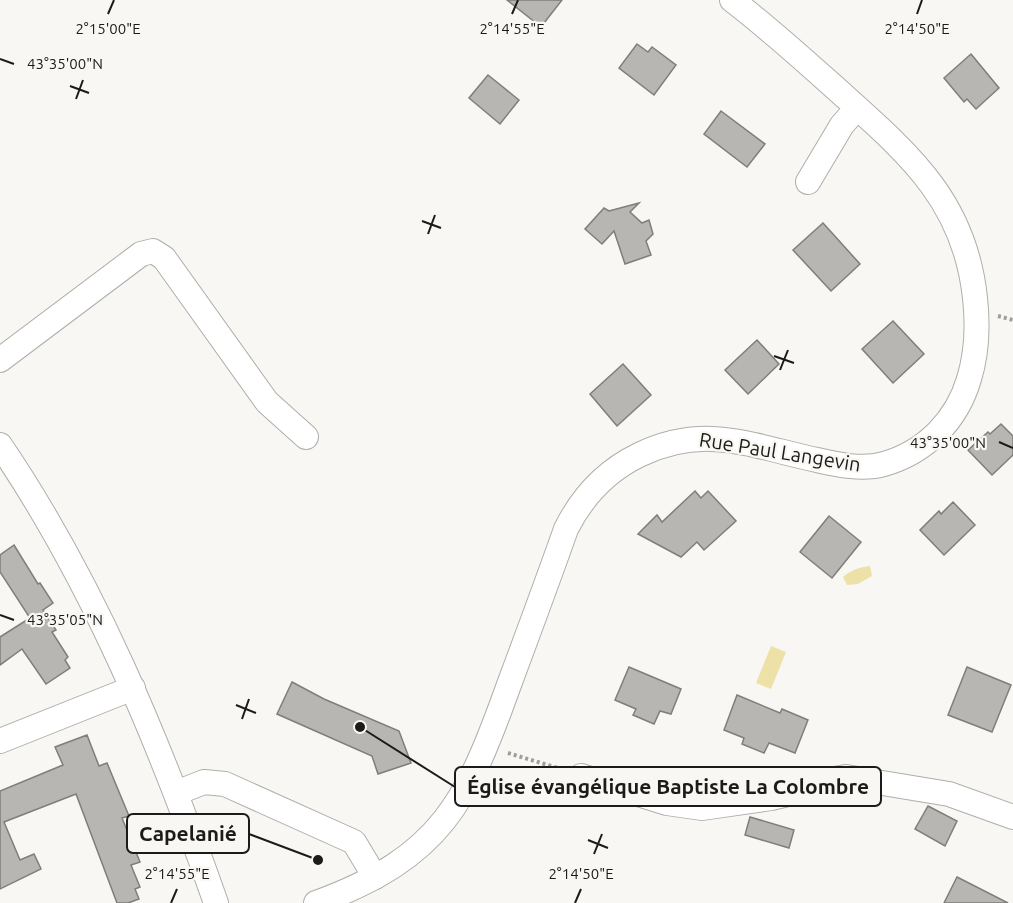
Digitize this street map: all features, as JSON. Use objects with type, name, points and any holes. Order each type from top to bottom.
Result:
[{"type":"street","name":"Rue Paul Langevin","points":[[316,903],[367,888],[410,855],[443,824],[469,786],[487,746],[566,529],[584,499],[609,472],[660,445],[690,438],[740,441],[837,465],[883,465],[924,444],[942,430],[957,410],[972,368],[976,345],[975,294],[966,248],[958,227],[933,186],[914,162],[857,108],[732,0]]},
{"type":"street","points":[[808,182],[842,125],[857,108]]},
{"type":"street","points":[[0,360],[141,254],[153,251],[164,258],[267,402],[306,436]]},
{"type":"street","points":[[0,445],[56,538],[133,688],[176,793],[216,903]]},
{"type":"street","points":[[0,741],[133,688]]},
{"type":"street","points":[[581,776],[667,802],[702,808],[771,798],[809,789],[828,780],[846,777],[949,794],[1013,817]]},
{"type":"street","points":[[176,793],[204,782],[225,784],[354,842],[367,888]]},
{"type":"path","points":[[487,746],[581,776]]},
{"type":"shaded area","points":[[870,566],[872,576],[858,584],[847,585],[843,577],[849,572]]},
{"type":"shaded area","points":[[771,646],[786,652],[771,689],[756,683]]},
{"type":"building","points":[[507,0],[562,0],[541,27]]},
{"type":"building","points":[[637,44],[648,52],[652,47],[676,65],[654,95],[619,68]]},
{"type":"building","points":[[971,54],[999,88],[976,109],[967,99],[964,102],[944,78]]},
{"type":"building","points":[[488,75],[519,100],[500,124],[469,98]]},
{"type":"building","points":[[721,111],[765,144],[747,167],[704,134]]},
{"type":"building","points":[[639,203],[630,212],[642,223],[649,220],[653,234],[646,241],[651,255],[625,264],[614,231],[602,244],[585,229],[604,208],[609,211]]},
{"type":"building","points":[[823,223],[860,264],[831,291],[793,250]]},
{"type":"building","points":[[893,321],[924,354],[893,383],[862,349]]},
{"type":"building","points":[[757,340],[779,364],[748,394],[725,370]]},
{"type":"building","points":[[623,364],[651,395],[617,426],[590,394]]},
{"type":"building","points":[[1001,424],[1013,436],[1013,455],[992,475],[968,450]]},
{"type":"building","points":[[695,491],[701,498],[708,491],[736,521],[704,550],[697,542],[681,557],[638,534],[657,515],[662,522]]},
{"type":"building","points":[[953,502],[975,525],[944,555],[920,530],[939,511],[941,514]]},
{"type":"building","points":[[829,516],[861,542],[832,578],[800,552]]},
{"type":"building","points":[[14,545],[38,584],[40,583],[53,603],[43,610],[56,630],[52,632],[68,657],[65,660],[70,668],[46,684],[22,649],[0,665],[0,637],[30,618],[0,572],[0,555]]},
{"type":"building","points":[[629,667],[681,689],[671,714],[660,711],[654,724],[633,715],[636,709],[615,700]]},
{"type":"building","points":[[967,667],[1011,685],[992,732],[948,715]]},
{"type":"building","points":[[292,682],[324,699],[399,731],[411,763],[378,774],[372,756],[277,714]]},
{"type":"building","points":[[737,695],[780,713],[782,709],[808,720],[795,753],[769,743],[764,753],[742,744],[744,738],[724,730]]},
{"type":"building","points":[[87,735],[99,766],[107,763],[129,816],[122,818],[140,862],[131,865],[140,887],[135,889],[139,899],[128,903],[117,903],[76,794],[4,822],[20,860],[34,854],[41,869],[0,889],[0,791],[63,765],[55,747]]},
{"type":"building","points":[[928,806],[957,821],[945,846],[915,829]]},
{"type":"building","points":[[750,817],[794,830],[789,848],[745,835]]},
{"type":"building","points":[[957,877],[1008,903],[944,903]]},
{"type":"place","name":"Église évangélique Baptiste La Colombre","points":[[360,727]]},
{"type":"place","name":"Capelanié","points":[[318,860]]}]
